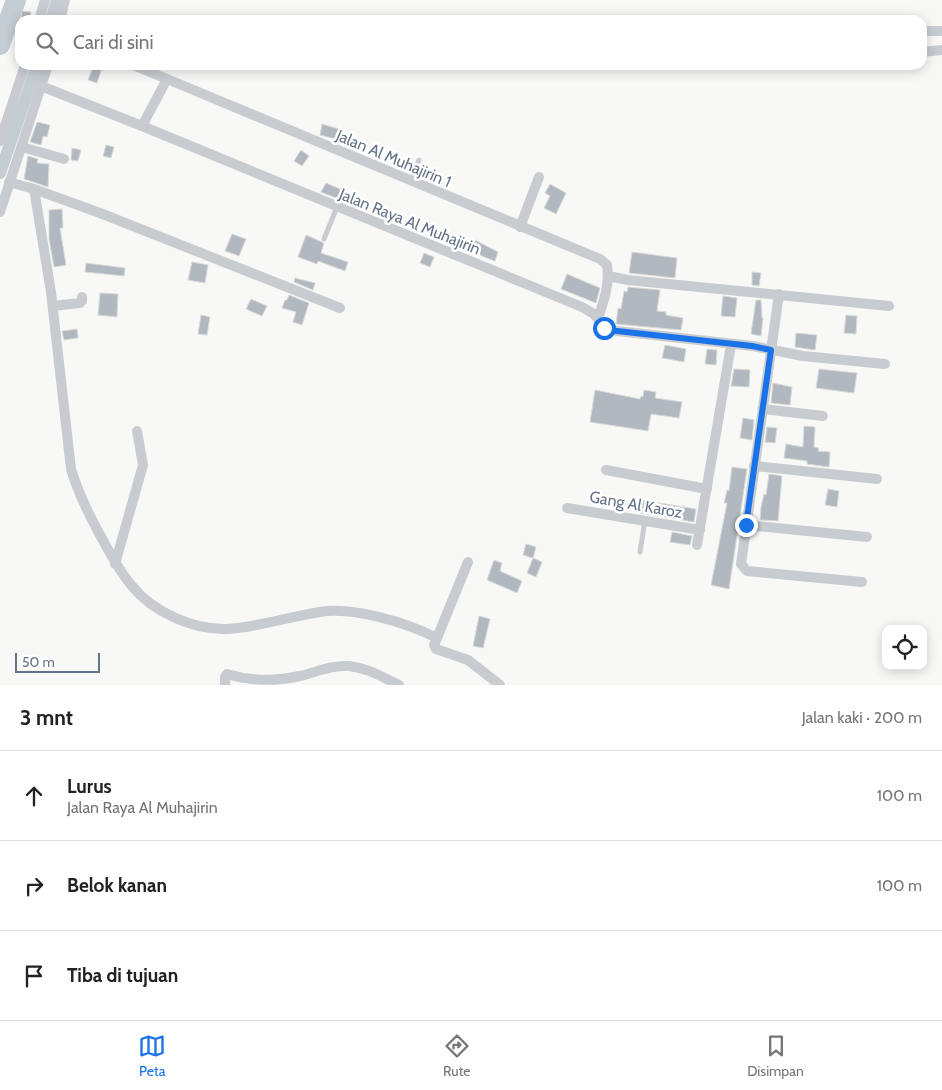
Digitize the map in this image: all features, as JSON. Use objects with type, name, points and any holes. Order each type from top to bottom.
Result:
[{"type":"street","points":[[40,15],[45,0]]},
{"type":"street","points":[[61,15],[65,0]]},
{"type":"street","points":[[927,32],[942,30]]},
{"type":"street","points":[[927,52],[942,50]]},
{"type":"street","points":[[0,141],[23,70]]},
{"type":"street","points":[[0,212],[46,70]]},
{"type":"street","name":"Jalan Al Muhajirin 1","points":[[145,70],[600,259],[607,265],[608,276]]},
{"type":"street","points":[[142,126],[167,79]]},
{"type":"street","name":"Jalan Raya Al Muhajirin","points":[[41,86],[582,307],[598,318],[604,328],[608,330],[752,346],[803,356],[885,364]]},
{"type":"street","points":[[22,147],[64,159]]},
{"type":"street","points":[[520,227],[540,177]]},
{"type":"street","points":[[9,182],[100,213],[340,308]]},
{"type":"street","points":[[34,189],[53,306],[71,469],[84,506],[116,564],[133,588],[146,600],[169,615],[207,627],[224,629],[247,627],[274,623],[320,612],[352,611],[382,618],[437,638]]},
{"type":"street","points":[[598,318],[606,295],[608,276],[628,280],[889,306]]},
{"type":"street","points":[[779,294],[741,564],[746,571],[862,582]]},
{"type":"street","points":[[53,306],[80,303],[82,297]]},
{"type":"street","points":[[697,545],[731,345]]},
{"type":"street","points":[[762,409],[823,416]]},
{"type":"street","points":[[116,564],[143,465],[137,431]]},
{"type":"street","points":[[754,466],[877,479]]},
{"type":"street","points":[[606,470],[707,489]]},
{"type":"street","name":"Gang Al Karoz","points":[[567,508],[700,530]]},
{"type":"street","points":[[746,525],[867,537]]},
{"type":"street","points":[[468,562],[434,644],[436,649],[468,660],[500,685]]},
{"type":"street","points":[[225,685],[227,674],[246,679],[270,679],[298,676],[339,666],[364,668],[399,685]]},
{"type":"lane","points":[[411,181],[419,160]]},
{"type":"lane","points":[[324,239],[337,207]]},
{"type":"lane","points":[[640,552],[645,520]]},
{"type":"building","points":[[22,11],[31,12],[31,15],[22,15]]},
{"type":"building","points":[[92,70],[101,70],[97,83],[88,80]]},
{"type":"building","points":[[37,122],[50,125],[47,137],[43,136],[41,145],[30,142]]},
{"type":"building","points":[[322,124],[342,130],[339,140],[320,135]]},
{"type":"building","points":[[106,145],[114,147],[111,158],[103,156]]},
{"type":"building","points":[[72,148],[81,150],[78,161],[71,160]]},
{"type":"building","points":[[301,150],[309,156],[302,166],[294,161]]},
{"type":"building","points":[[28,156],[38,159],[37,163],[49,164],[48,187],[24,179]]},
{"type":"building","points":[[326,183],[354,195],[351,204],[321,192]]},
{"type":"building","points":[[550,184],[566,193],[556,214],[544,208],[550,196],[545,193]]},
{"type":"building","points":[[62,209],[63,228],[60,228],[66,265],[54,267],[49,239],[49,210]]},
{"type":"building","points":[[232,234],[246,239],[239,256],[225,251]]},
{"type":"building","points":[[306,235],[324,243],[321,253],[348,262],[345,271],[318,261],[317,264],[298,257]]},
{"type":"building","points":[[473,239],[498,252],[495,261],[468,248]]},
{"type":"building","points":[[632,252],[677,258],[675,278],[629,273]]},
{"type":"building","points":[[424,253],[434,257],[430,267],[420,263]]},
{"type":"building","points":[[192,262],[208,265],[205,283],[188,280]]},
{"type":"building","points":[[86,263],[125,268],[124,276],[85,272]]},
{"type":"building","points":[[752,272],[761,273],[759,286],[752,285]]},
{"type":"building","points":[[567,274],[600,288],[596,303],[561,289]]},
{"type":"building","points":[[295,278],[315,283],[313,290],[294,282]]},
{"type":"building","points":[[628,287],[660,290],[657,311],[666,312],[666,315],[683,318],[681,330],[616,324],[618,308],[621,309],[624,291],[627,292]]},
{"type":"building","points":[[100,293],[118,294],[117,317],[98,315]]},
{"type":"building","points":[[289,295],[309,303],[302,325],[293,322],[296,312],[282,308]]},
{"type":"building","points":[[723,296],[737,298],[735,317],[721,316]]},
{"type":"building","points":[[251,299],[267,306],[262,316],[246,309]]},
{"type":"building","points":[[756,300],[761,300],[763,318],[761,336],[751,334]]},
{"type":"building","points":[[201,315],[210,317],[207,335],[198,334]]},
{"type":"building","points":[[846,315],[857,316],[856,334],[844,333]]},
{"type":"building","points":[[77,329],[78,338],[64,340],[62,331]]},
{"type":"building","points":[[796,333],[817,335],[815,350],[795,347]]},
{"type":"building","points":[[665,345],[686,349],[684,362],[662,358]]},
{"type":"building","points":[[707,349],[717,350],[716,365],[705,364]]},
{"type":"building","points":[[734,369],[750,370],[749,387],[731,386]]},
{"type":"building","points":[[819,369],[857,373],[854,393],[816,388]]},
{"type":"building","points":[[773,383],[792,387],[790,405],[771,403]]},
{"type":"building","points":[[595,390],[640,399],[641,396],[643,397],[644,390],[656,392],[655,398],[682,402],[679,418],[651,414],[648,431],[590,422]]},
{"type":"building","points":[[743,418],[754,420],[752,440],[740,438]]},
{"type":"building","points":[[804,426],[815,427],[814,447],[819,448],[818,451],[830,452],[829,467],[807,464],[807,461],[784,458],[786,444],[803,447]]},
{"type":"building","points":[[767,427],[777,428],[775,443],[765,442]]},
{"type":"building","points":[[732,467],[747,469],[729,589],[711,585],[727,503],[724,503],[727,490],[729,491]]},
{"type":"building","points":[[769,474],[782,476],[778,521],[760,520],[761,507],[764,494],[766,495]]},
{"type":"building","points":[[828,489],[839,491],[837,507],[825,505]]},
{"type":"building","points":[[641,500],[696,509],[694,522],[639,513]]},
{"type":"building","points":[[672,532],[692,536],[690,545],[670,542]]},
{"type":"building","points":[[526,544],[536,547],[533,558],[523,555]]},
{"type":"building","points":[[533,558],[542,562],[536,577],[527,573]]},
{"type":"building","points":[[494,560],[502,563],[500,571],[522,581],[517,593],[487,580]]},
{"type":"building","points":[[479,616],[490,619],[483,648],[473,646]]},
{"type":"waterway","points":[[0,45],[16,0]]},
{"type":"waterway","points":[[52,15],[57,0]]},
{"type":"waterway","points":[[0,173],[35,70]]},
{"type":"route","points":[[604,328],[771,350],[746,525]]}]
